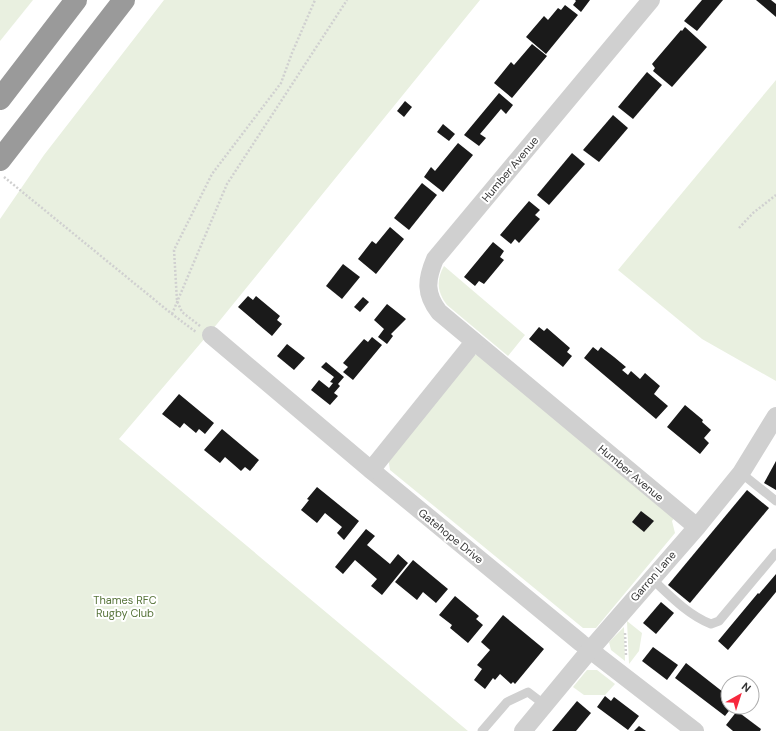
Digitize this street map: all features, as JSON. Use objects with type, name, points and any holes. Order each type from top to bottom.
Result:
[{"type":"highway","points":[[0,98],[76,0]]},
{"type":"highway","points":[[0,160],[124,0]]},
{"type":"street","name":"Humber Avenue","points":[[651,0],[436,259],[431,269],[428,281],[428,292],[431,300],[439,312],[697,527]]},
{"type":"street","name":"Gatehope Drive","points":[[206,335],[590,650],[696,731]]},
{"type":"street","points":[[371,470],[474,342]]},
{"type":"street","name":"Garron Lane","points":[[524,731],[590,650],[651,578],[697,527],[741,473],[776,416]]},
{"type":"lane","points":[[741,473],[776,501]]},
{"type":"lane","points":[[651,578],[664,591],[700,620],[711,624],[719,621],[776,553]]},
{"type":"lane","points":[[482,731],[507,702],[528,692],[545,705]]},
{"type":"path","points":[[206,335],[182,312],[177,301],[174,250],[212,174],[281,83],[315,0]]},
{"type":"path","points":[[172,314],[227,184],[347,0]]},
{"type":"path","points":[[0,174],[61,222],[172,314],[206,335]]},
{"type":"path","points":[[739,228],[753,213],[776,195]]},
{"type":"path","points":[[625,628],[626,658]]},
{"type":"green space","points":[[0,0],[33,0],[0,41]]},
{"type":"green space","name":"Thames RFC Rugby Club","points":[[164,0],[480,0],[217,324],[119,439],[468,731],[0,731],[0,219],[44,155]]},
{"type":"green space","points":[[776,80],[776,381],[702,339],[618,270]]},
{"type":"green space","points":[[444,266],[525,335],[508,356],[447,305],[441,295],[439,286],[441,271]]},
{"type":"green space","points":[[473,355],[479,355],[676,516],[672,521],[675,533],[596,628],[583,628],[390,470],[388,457]]},
{"type":"green space","points":[[627,621],[642,633],[639,651],[629,664]]},
{"type":"green space","points":[[624,627],[625,661],[611,650],[609,642]]},
{"type":"green space","points":[[587,670],[597,670],[615,684],[605,695],[584,695],[573,687]]},
{"type":"building","points":[[575,0],[590,0],[581,12],[573,5],[576,1]]},
{"type":"building","points":[[702,0],[723,0],[697,31],[684,21]]},
{"type":"building","points":[[756,0],[771,0],[776,4],[776,17]]},
{"type":"building","points":[[565,5],[578,15],[546,54],[526,37],[544,16],[548,20],[558,8],[561,10]]},
{"type":"building","points":[[685,27],[707,47],[672,87],[653,71],[655,68],[652,64]]},
{"type":"building","points":[[532,44],[547,56],[512,98],[494,83],[511,62],[514,65]]},
{"type":"building","points":[[647,72],[662,85],[633,119],[618,107]]},
{"type":"building","points":[[499,93],[513,105],[506,114],[501,109],[480,134],[486,138],[479,146],[464,135]]},
{"type":"building","points":[[405,101],[412,107],[404,117],[397,111]]},
{"type":"building","points":[[613,115],[628,128],[599,162],[583,150]]},
{"type":"building","points":[[443,124],[455,134],[449,141],[437,132]]},
{"type":"building","points":[[458,143],[473,155],[443,192],[424,177],[431,167],[435,171]]},
{"type":"building","points":[[572,153],[585,164],[549,205],[537,195]]},
{"type":"building","points":[[422,183],[437,195],[409,230],[394,218]]},
{"type":"building","points":[[529,201],[540,210],[535,215],[540,219],[519,243],[515,239],[511,244],[500,235]]},
{"type":"building","points":[[390,227],[404,239],[376,274],[358,259],[372,241],[376,244]]},
{"type":"building","points":[[493,242],[504,251],[500,257],[504,260],[484,284],[479,281],[475,286],[464,277]]},
{"type":"building","points":[[343,264],[360,277],[342,299],[326,286]]},
{"type":"building","points":[[248,296],[253,300],[256,296],[280,316],[277,320],[282,324],[272,336],[238,307]]},
{"type":"building","points":[[363,297],[369,302],[360,312],[354,307]]},
{"type":"building","points":[[387,304],[406,319],[391,334],[393,336],[387,344],[378,337],[384,329],[374,320]]},
{"type":"building","points":[[539,327],[544,331],[547,328],[570,348],[567,352],[572,356],[563,367],[529,339]]},
{"type":"building","points":[[372,337],[382,345],[353,380],[343,372],[348,367],[343,363],[364,339],[368,342]]},
{"type":"building","points":[[287,344],[305,358],[294,370],[277,356]]},
{"type":"building","points":[[593,347],[598,351],[601,347],[614,357],[626,367],[622,370],[628,375],[631,371],[640,379],[645,373],[660,386],[654,394],[668,406],[656,419],[584,358]]},
{"type":"building","points":[[326,362],[344,377],[338,384],[340,386],[334,393],[338,396],[330,405],[311,390],[319,380],[329,388],[333,383],[330,382],[334,377],[321,367]]},
{"type":"building","points":[[179,394],[214,423],[205,434],[199,429],[196,433],[184,423],[180,428],[162,414]]},
{"type":"building","points":[[685,405],[703,420],[702,422],[711,430],[704,438],[709,443],[700,454],[667,427]]},
{"type":"building","points":[[222,429],[259,460],[250,471],[245,467],[241,471],[225,457],[220,463],[204,450]]},
{"type":"building","points":[[776,461],[776,490],[764,483]]},
{"type":"building","points":[[317,487],[359,521],[344,540],[337,533],[342,527],[325,513],[317,523],[301,510],[309,500],[307,499]]},
{"type":"building","points":[[747,490],[769,508],[690,603],[668,585]]},
{"type":"building","points":[[641,511],[654,521],[644,532],[632,522]]},
{"type":"building","points":[[366,529],[375,536],[367,545],[390,564],[398,554],[408,563],[382,595],[371,586],[377,579],[355,560],[343,574],[335,567]]},
{"type":"building","points":[[413,560],[448,589],[436,603],[423,592],[417,600],[395,582]]},
{"type":"building","points":[[776,574],[776,592],[728,650],[718,641]]},
{"type":"building","points":[[455,596],[479,616],[476,619],[483,625],[468,643],[450,628],[452,625],[439,615]]},
{"type":"building","points":[[661,602],[674,613],[656,634],[643,623]]},
{"type":"building","points":[[503,615],[544,649],[515,684],[513,682],[511,684],[500,674],[495,680],[493,678],[485,689],[474,680],[482,669],[477,665],[490,650],[481,642]]},
{"type":"building","points":[[653,647],[678,665],[667,680],[642,661]]},
{"type":"building","points":[[686,663],[720,690],[720,712],[675,678]]},
{"type":"building","points":[[605,696],[611,701],[614,697],[639,716],[628,730],[597,707]]},
{"type":"building","points":[[577,701],[591,713],[576,731],[552,731]]},
{"type":"building","points":[[734,715],[742,715],[761,729],[760,731],[733,731],[726,725]]},
{"type":"building","points":[[639,726],[646,731],[634,731]]}]
